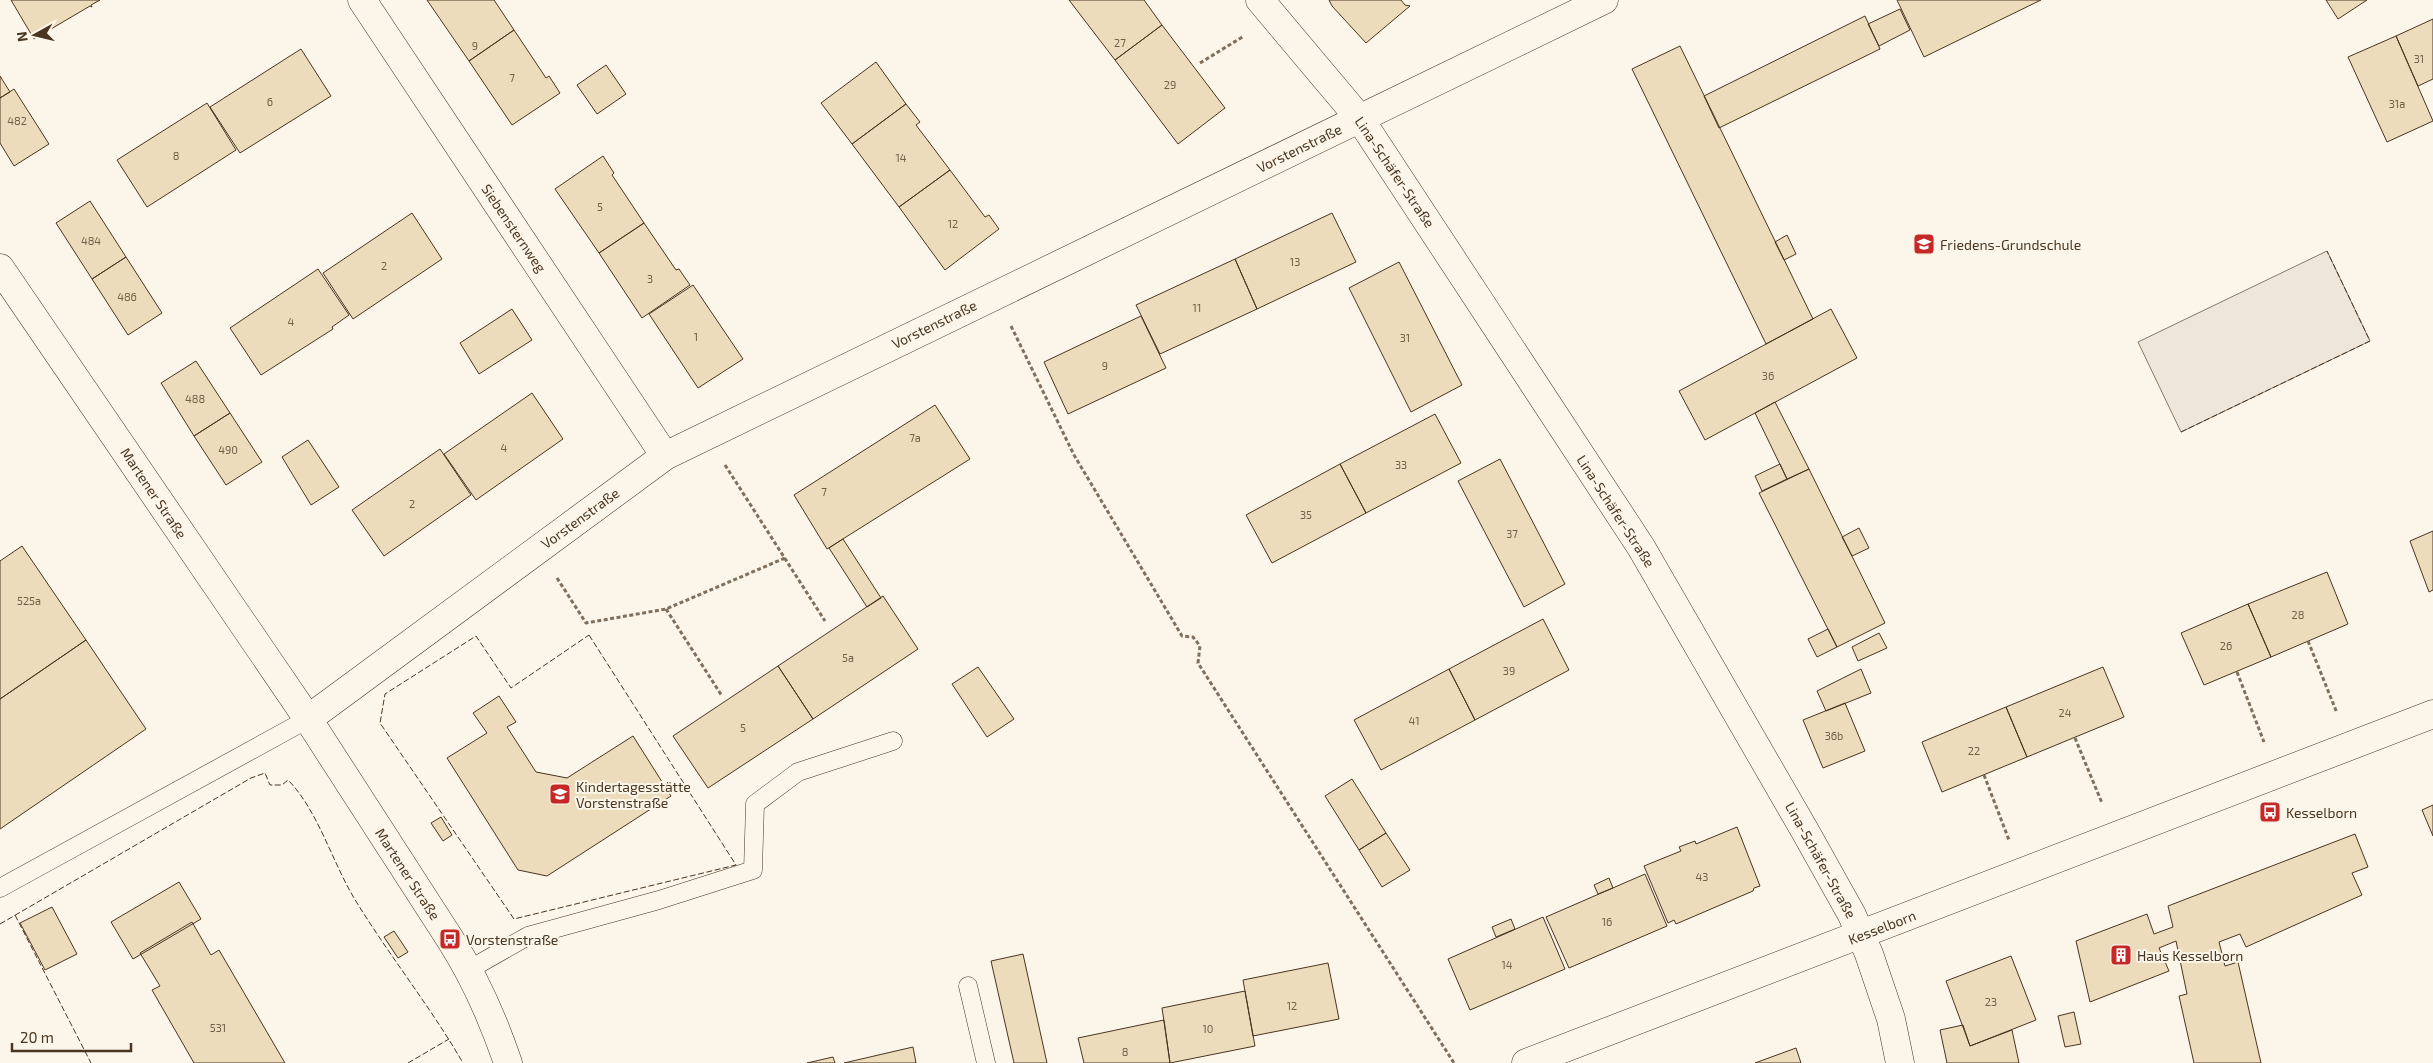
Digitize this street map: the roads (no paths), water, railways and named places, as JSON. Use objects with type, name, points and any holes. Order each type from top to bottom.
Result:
[{"type":"street","name":"Siebensternweg","points":[[362,0],[665,456]]},
{"type":"street","name":"Lina-Schäfer-Straße","points":[[1260,0],[1360,118],[1641,547],[1806,831],[1861,934],[1891,1019],[1900,1063]]},
{"type":"street","name":"Vorstenstraße","points":[[308,719],[665,456],[1604,0]]},
{"type":"street","name":"Martener Straße","points":[[0,268],[308,719],[470,969],[492,1017],[508,1063]]},
{"type":"street","name":"Kesselborn","points":[[1526,1063],[2433,714]]},
{"type":"lane","points":[[0,888],[308,719]]},
{"type":"lane","points":[[470,969],[528,936],[659,900],[753,870],[755,804],[798,772],[893,740]]},
{"type":"lane","points":[[968,986],[986,1063]]},
{"type":"place","name":"Friedens-Grundschule","points":[[1924,244]]},
{"type":"place","name":"Kindertagesstätte Vorstenstraße","points":[[560,794]]},
{"type":"place","name":"Kesselborn","points":[[2270,812]]},
{"type":"place","name":"Vorstenstraße","points":[[450,939]]},
{"type":"place","name":"Haus Kesselborn","points":[[2121,955]]}]
